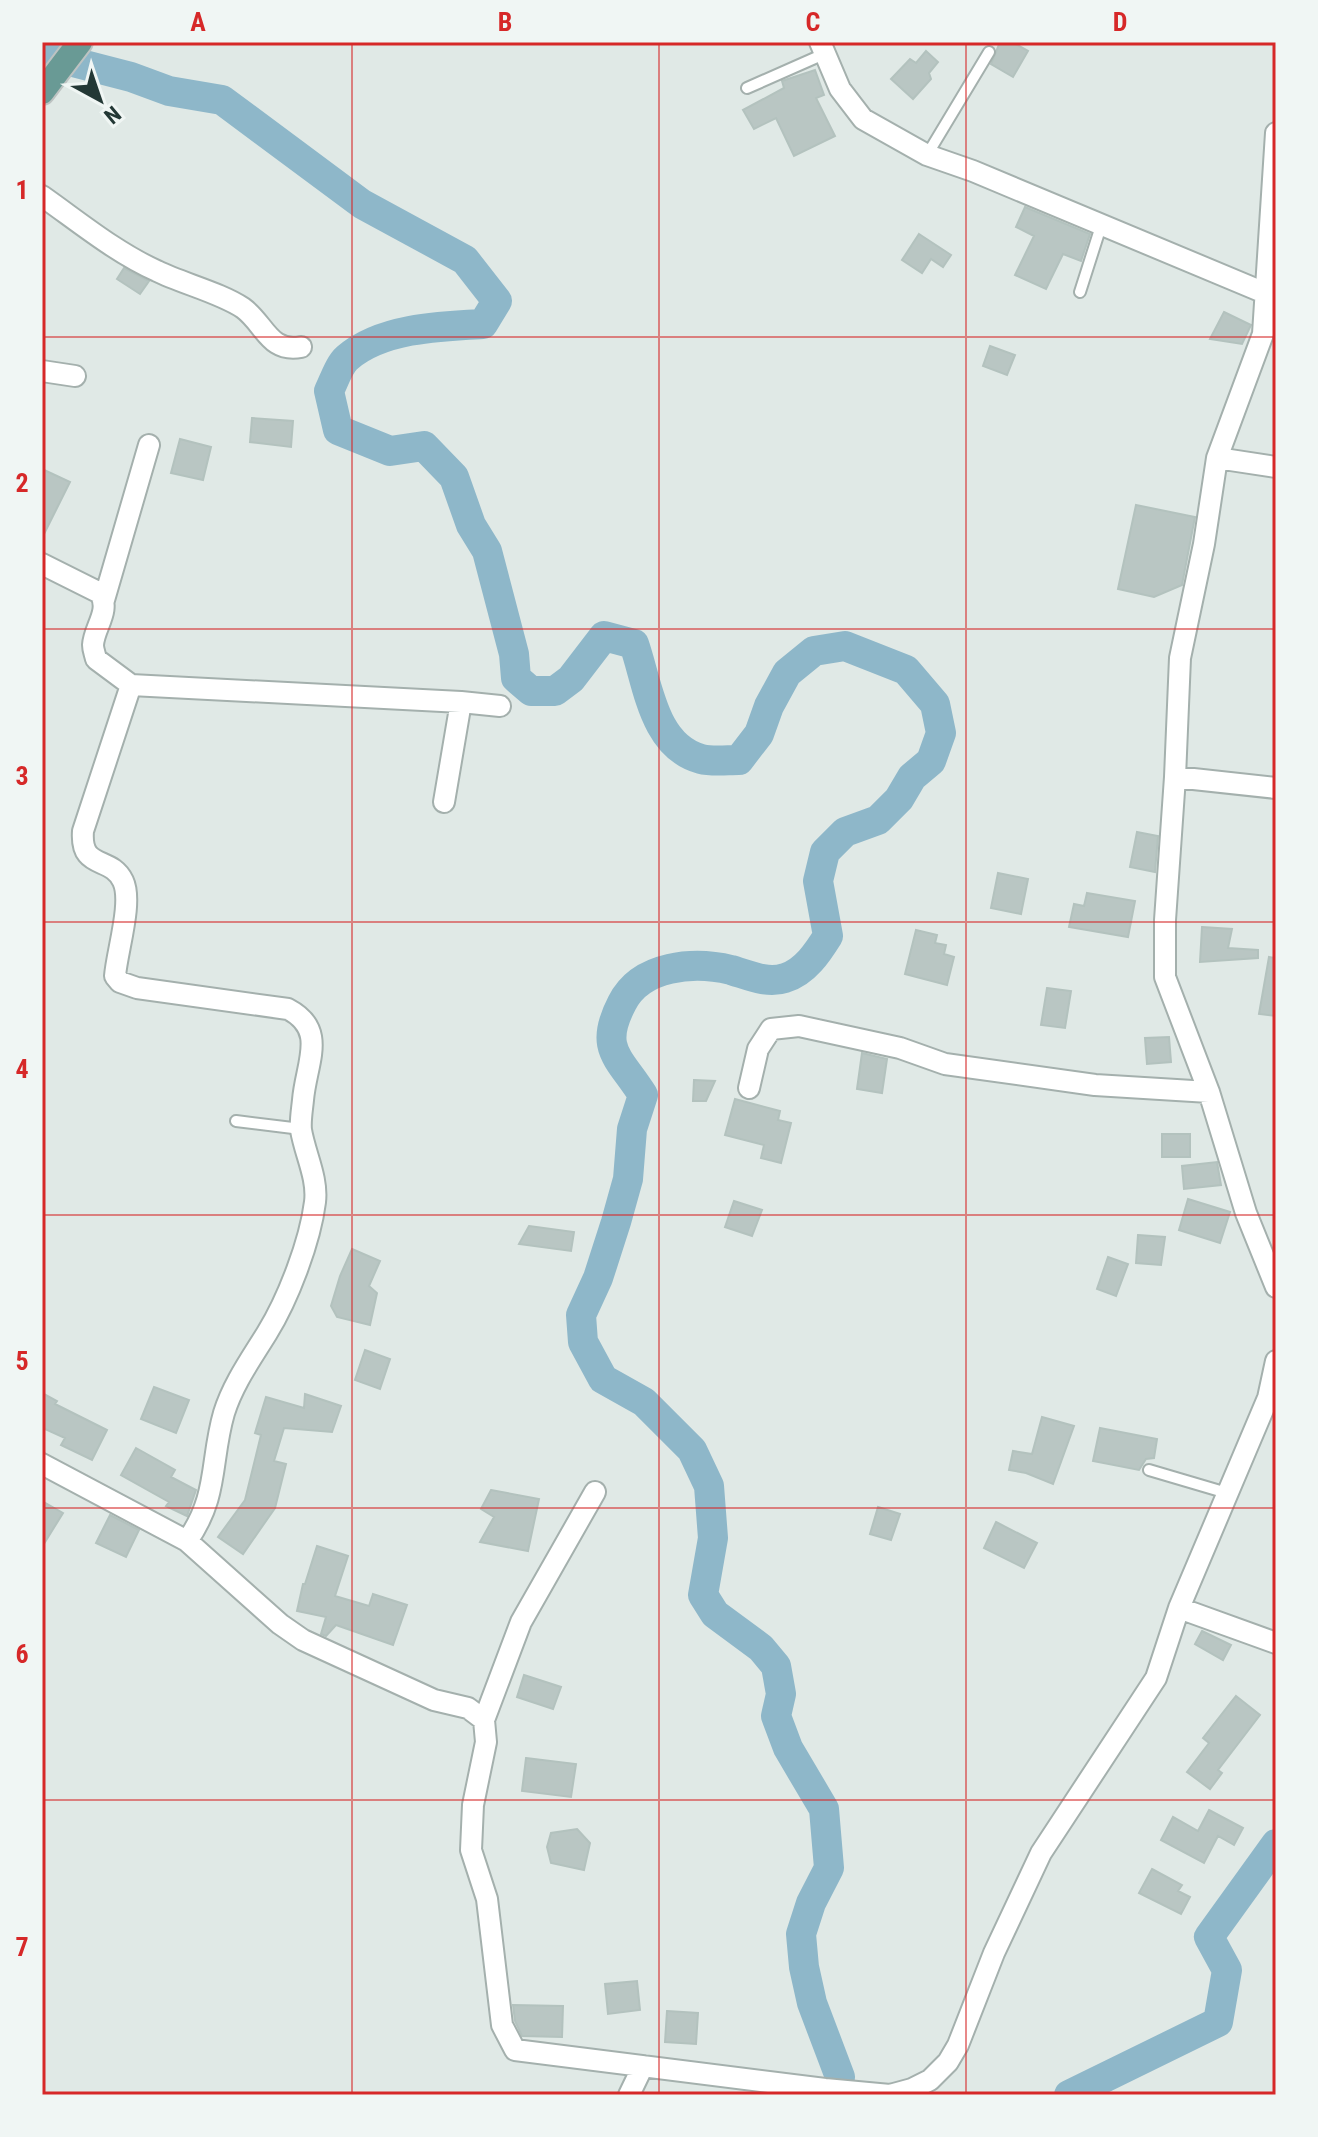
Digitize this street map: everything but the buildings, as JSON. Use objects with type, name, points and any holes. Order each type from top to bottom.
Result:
[{"type":"main road","points":[[42,92],[80,42]]},
{"type":"street","points":[[822,48],[840,89],[863,119],[927,155],[973,171],[1265,293]]},
{"type":"street","points":[[1276,133],[1263,334],[1217,458],[1204,544],[1180,658],[1165,920],[1165,977],[1209,1092],[1246,1213],[1276,1287]]},
{"type":"street","points":[[42,196],[107,242],[154,270],[242,307],[275,343],[288,349],[301,347]]},
{"type":"street","points":[[42,371],[75,376]]},
{"type":"street","points":[[149,445],[104,600],[93,645],[96,659],[131,685],[500,706]]},
{"type":"street","points":[[1217,458],[1276,467]]},
{"type":"street","points":[[42,564],[91,587],[104,600]]},
{"type":"street","points":[[131,685],[83,831],[82,844],[90,857],[119,875],[125,884],[126,901],[115,976],[120,982],[137,988],[288,1009],[302,1016],[313,1037],[301,1129],[313,1177],[315,1200],[308,1229],[289,1293],[241,1373],[224,1414],[207,1507],[187,1541]]},
{"type":"street","points":[[444,802],[461,702]]},
{"type":"street","points":[[1175,777],[1276,788]]},
{"type":"street","points":[[749,1088],[758,1049],[771,1029],[799,1026],[900,1048],[945,1064],[1095,1085],[1209,1092]]},
{"type":"street","points":[[595,1492],[521,1622],[484,1720],[486,1742],[473,1805],[471,1850],[487,1899],[502,2025],[515,2050],[890,2095],[930,2080],[948,2062],[1041,1853],[1156,1678],[1179,1608],[1268,1398],[1276,1361]]},
{"type":"street","points":[[42,1464],[187,1541],[280,1624],[303,1640],[434,1700],[468,1708],[484,1720]]},
{"type":"street","points":[[1179,1608],[1276,1643]]},
{"type":"street","points":[[629,2095],[643,2066]]},
{"type":"lane","points":[[747,88],[822,48]]},
{"type":"lane","points":[[927,155],[989,52]]},
{"type":"lane","points":[[1080,292],[1101,226]]},
{"type":"lane","points":[[236,1121],[301,1129]]},
{"type":"lane","points":[[1149,1470],[1227,1493]]},
{"type":"waterway","points":[[42,54],[131,77],[169,91],[222,100],[362,204],[465,260],[497,301],[483,324],[412,330],[361,348],[344,361],[329,391],[338,430],[390,451],[424,446],[454,477],[471,525],[487,551],[514,654],[516,678],[531,691],[555,691],[571,679],[604,636],[634,644],[662,727],[685,752],[715,761],[739,760],[759,734],[769,706],[787,673],[814,651],[845,646],[906,670],[935,704],[941,733],[931,761],[912,777],[899,799],[878,820],[845,832],[825,852],[818,881],[828,936],[805,966],[778,980],[716,967],[670,969],[642,981],[622,1003],[612,1031],[614,1052],[643,1095],[632,1129],[628,1179],[616,1222],[598,1278],[581,1315],[583,1342],[603,1379],[644,1402],[692,1450],[709,1486],[713,1538],[703,1595],[715,1614],[761,1648],[776,1666],[781,1694],[776,1716],[788,1748],[824,1809],[829,1868],[811,1903],[801,1934],[812,2003],[840,2077]]},
{"type":"waterway","points":[[1069,2095],[1218,2022],[1227,1970],[1209,1937],[1276,1844]]}]
